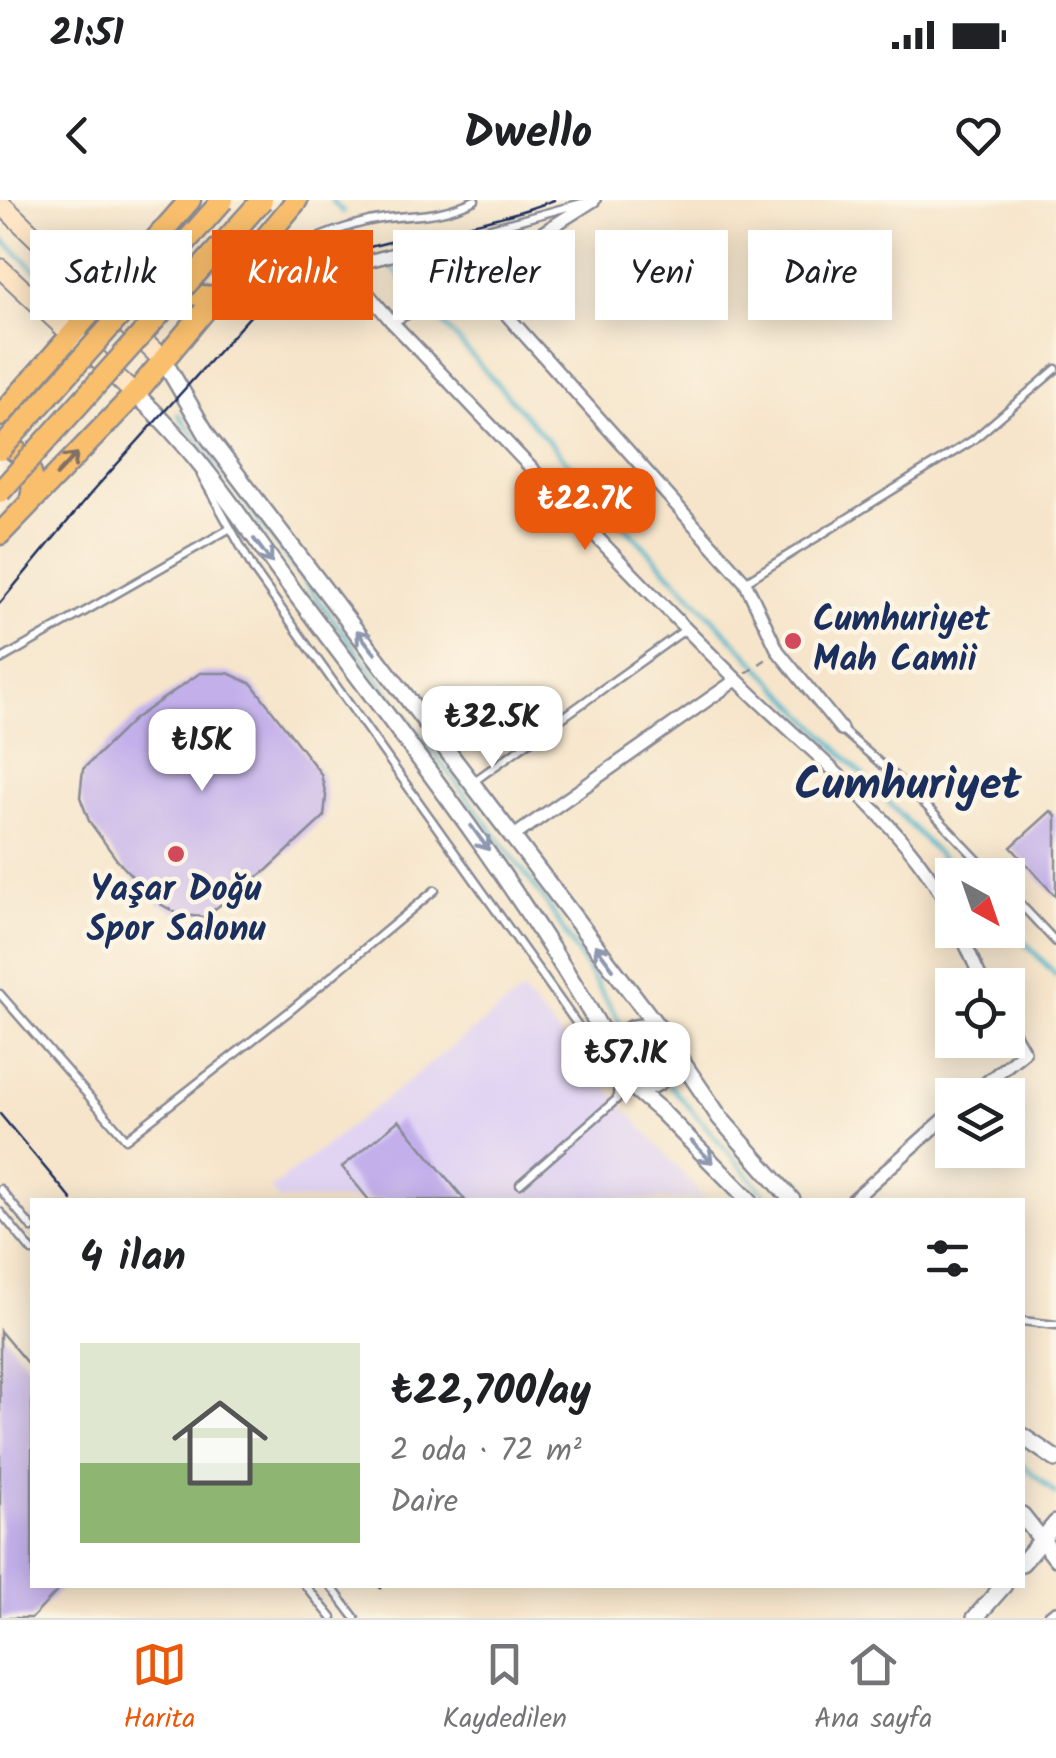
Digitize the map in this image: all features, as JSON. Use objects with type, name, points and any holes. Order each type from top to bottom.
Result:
[{"type":"highway","points":[[163,230],[190,200]]},
{"type":"highway","points":[[30,502],[33,486],[28,463],[17,451],[0,446],[223,200]]},
{"type":"highway","points":[[0,492],[262,200]]},
{"type":"highway","points":[[271,230],[290,208]]},
{"type":"highway","points":[[0,534],[135,394],[212,301]]},
{"type":"highway","points":[[0,416],[83,320]]},
{"type":"main road","points":[[0,203],[30,231]]},
{"type":"main road","points":[[0,268],[135,394]]},
{"type":"main road","points":[[124,320],[164,361]]},
{"type":"street","points":[[547,230],[594,200]]},
{"type":"street","points":[[393,254],[346,267],[392,321],[736,680],[901,839],[935,879]]},
{"type":"street","points":[[511,320],[745,582],[778,651],[842,729]]},
{"type":"street","points":[[164,361],[209,438],[666,1038],[720,1118],[790,1198]]},
{"type":"street","points":[[135,394],[160,416],[192,456],[486,845],[559,956],[618,1076],[662,1110],[747,1198]]},
{"type":"street","points":[[514,836],[736,680]]},
{"type":"street","points":[[608,1056],[622,1033],[640,1026],[666,1038],[672,1058],[664,1077],[636,1087],[618,1076]]},
{"type":"street","points":[[992,1078],[1017,1058]]},
{"type":"street","points":[[855,1198],[935,1127]]},
{"type":"street","points":[[1025,1438],[1056,1459]]},
{"type":"street","points":[[1025,1519],[1056,1558]]},
{"type":"street","points":[[1025,1560],[1056,1524]]},
{"type":"street","points":[[975,1618],[1001,1588]]},
{"type":"lane","points":[[344,230],[370,221],[442,215],[476,200]]},
{"type":"lane","points":[[483,230],[594,200]]},
{"type":"lane","points":[[745,582],[973,440],[1056,369]]},
{"type":"lane","points":[[192,456],[229,529],[608,1056]]},
{"type":"lane","points":[[0,660],[229,529]]},
{"type":"lane","points":[[473,782],[687,628]]},
{"type":"lane","points":[[842,729],[913,792],[976,858]]},
{"type":"lane","points":[[0,994],[126,1138],[291,1010],[435,890]]},
{"type":"lane","points":[[1025,909],[1056,942]]},
{"type":"lane","points":[[520,1184],[617,1099],[618,1076]]},
{"type":"lane","points":[[0,1189],[30,1226]]},
{"type":"lane","points":[[0,1212],[30,1250]]},
{"type":"lane","points":[[1025,1321],[1056,1325]]},
{"type":"lane","points":[[307,1588],[332,1618]]},
{"type":"lane","points":[[332,1588],[355,1618]]},
{"type":"path","points":[[736,680],[778,651]]},
{"type":"shaded area","points":[[522,992],[704,1198],[277,1198],[270,1189]]},
{"type":"building","points":[[200,673],[228,673],[252,684],[321,774],[326,796],[324,817],[266,871],[204,917],[180,915],[155,901],[117,860],[89,821],[80,797],[83,769],[134,719]]},
{"type":"building","points":[[1051,811],[1056,816],[1056,897],[1025,858],[1011,847]]},
{"type":"building","points":[[399,1120],[463,1198],[367,1198],[342,1167]]},
{"type":"building","points":[[0,1331],[30,1367],[30,1588],[60,1588],[32,1618],[0,1618]]},
{"type":"waterway","points":[[331,200],[343,212]]},
{"type":"waterway","points":[[0,237],[30,264]]},
{"type":"waterway","points":[[440,320],[621,522],[942,858]]},
{"type":"waterway","points":[[178,414],[544,899],[620,1022]]},
{"type":"waterway","points":[[1025,943],[1056,975]]},
{"type":"waterway","points":[[668,1083],[768,1198]]},
{"type":"waterway","points":[[1025,1467],[1056,1494]]},
{"type":"tram line","points":[[0,603],[92,492],[279,284],[344,255],[554,200]]},
{"type":"tram line","points":[[0,1114],[70,1198]]},
{"type":"place","name":"Cumhuriyet Mah Camii","points":[[793,641]]},
{"type":"place","name":"Yaşar Doğu Spor Salonu","points":[[176,854]]},
{"type":"district","name":"Cumhuriyet","points":[[908,787]]}]
